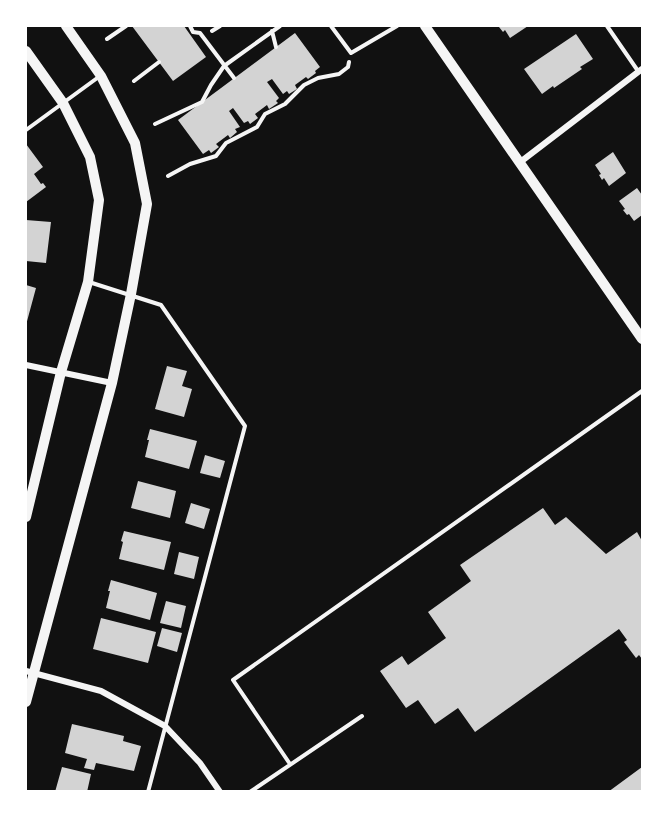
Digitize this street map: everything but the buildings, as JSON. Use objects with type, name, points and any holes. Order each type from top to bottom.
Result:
[{"type":"street","points":[[26,702],[29,672],[112,382],[147,204],[135,143],[101,76],[66,26]]},
{"type":"street","points":[[425,26],[642,339]]},
{"type":"street","points":[[26,51],[63,103],[90,157],[99,200],[88,282],[61,372],[26,517]]},
{"type":"street","points":[[519,163],[641,70]]},
{"type":"street","points":[[26,365],[112,382]]},
{"type":"street","points":[[29,672],[100,691],[165,726],[200,763],[220,792]]},
{"type":"lane","points":[[212,32],[220,26]]},
{"type":"lane","points":[[331,26],[351,53],[398,26]]},
{"type":"lane","points":[[607,26],[641,70]]},
{"type":"lane","points":[[26,130],[101,76]]},
{"type":"lane","points":[[88,282],[161,305],[245,426],[148,792]]},
{"type":"lane","points":[[290,764],[233,680],[642,391]]},
{"type":"lane","points":[[250,792],[362,716]]},
{"type":"path","points":[[107,39],[126,26]]},
{"type":"path","points":[[190,26],[193,32],[200,33],[234,78]]},
{"type":"path","points":[[155,124],[202,102],[224,66],[280,26]]},
{"type":"path","points":[[272,31],[276,47]]},
{"type":"path","points":[[134,81],[159,62]]},
{"type":"path","points":[[168,176],[190,164],[216,156],[224,141],[257,127],[263,111],[285,104],[303,83],[339,74]]}]
